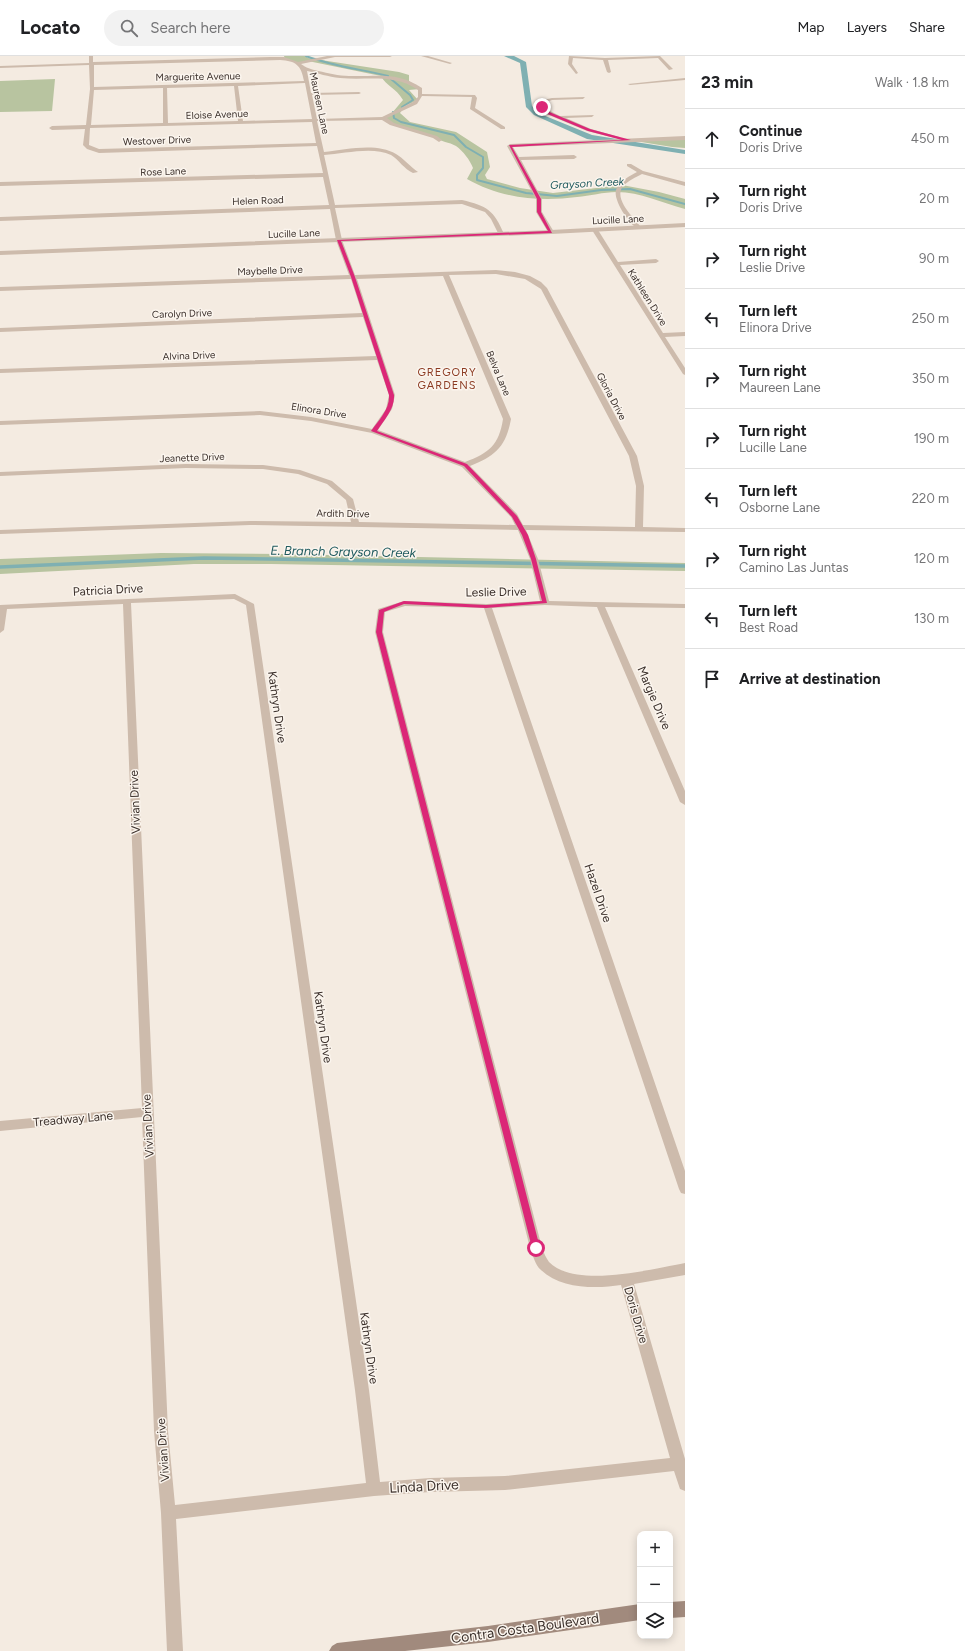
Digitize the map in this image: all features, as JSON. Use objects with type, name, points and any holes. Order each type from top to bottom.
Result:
[{"type":"main road","points":[[673,1610],[685,1609]]},
{"type":"main road","name":"Contra Costa Boulevard","points":[[338,1651],[488,1634],[637,1612]]},
{"type":"street","name":"Westover Drive","points":[[91,56],[92,89],[86,145],[89,148],[100,151],[320,144]]},
{"type":"street","points":[[298,63],[321,60],[335,56],[390,56]]},
{"type":"street","points":[[423,56],[450,63]]},
{"type":"street","points":[[576,73],[570,64],[571,57],[606,59],[659,57],[668,64],[671,69]]},
{"type":"street","name":"Maureen Lane","points":[[0,67],[270,58],[292,60],[304,68],[339,240],[366,315],[392,401],[374,431]]},
{"type":"street","points":[[606,59],[609,72]]},
{"type":"street","points":[[304,68],[341,77],[381,76],[398,78],[415,84],[420,89],[421,95]]},
{"type":"street","points":[[630,84],[685,80]]},
{"type":"street","name":"Marguerite Avenue","points":[[92,89],[306,82]]},
{"type":"street","points":[[236,85],[241,122]]},
{"type":"street","points":[[165,86],[166,125]]},
{"type":"street","points":[[310,94],[359,93]]},
{"type":"street","points":[[439,140],[435,137],[392,124],[383,118],[415,102],[421,95],[473,96],[475,98],[472,107],[473,110],[503,128]]},
{"type":"street","points":[[583,98],[552,99],[541,102],[542,109],[558,117],[597,132],[626,140]]},
{"type":"street","points":[[558,117],[592,116]]},
{"type":"street","name":"Eloise Avenue","points":[[52,128],[383,118]]},
{"type":"street","points":[[551,232],[539,212],[539,199],[510,146],[685,138]]},
{"type":"street","points":[[322,154],[375,150],[386,152],[394,155],[406,168],[415,172]]},
{"type":"street","points":[[518,159],[574,157]]},
{"type":"street","points":[[629,165],[641,172],[685,184]]},
{"type":"street","points":[[638,227],[619,199],[618,192],[622,185],[641,172]]},
{"type":"street","name":"Rose Lane","points":[[0,184],[326,175]]},
{"type":"street","name":"Helen Road","points":[[0,218],[462,202],[488,210],[494,217],[501,234]]},
{"type":"street","name":"Lucille Lane","points":[[0,252],[501,234],[685,225]]},
{"type":"street","name":"Kathleen Drive","points":[[595,230],[685,373]]},
{"type":"street","points":[[616,264],[656,262]]},
{"type":"street","name":"Maybelle Drive","points":[[0,288],[510,273],[538,282]]},
{"type":"street","name":"Belva Lane","points":[[445,274],[506,419],[505,431],[497,448],[484,458],[465,465]]},
{"type":"street","name":"Gloria Drive","points":[[538,282],[544,288],[633,456],[640,486],[640,528]]},
{"type":"street","name":"Carolyn Drive","points":[[0,330],[366,315]]},
{"type":"street","points":[[660,335],[685,334]]},
{"type":"street","name":"Alvina Drive","points":[[0,371],[379,358]]},
{"type":"street","name":"Elinora Drive","points":[[0,423],[260,413],[310,418],[374,431],[465,465],[514,516],[520,526],[534,559],[545,603]]},
{"type":"street","name":"Jeanette Drive","points":[[0,474],[225,465],[271,468],[304,473],[319,478],[338,488],[347,495],[353,504],[356,514],[355,523]]},
{"type":"street","name":"Ardith Drive","points":[[0,532],[250,523],[355,523],[685,530]]},
{"type":"street","name":"Kathryn Drive","points":[[217,597],[235,596],[250,604],[362,1390],[374,1489]]},
{"type":"street","name":"Patricia Drive","points":[[2,607],[217,597]]},
{"type":"street","name":"Vivian Drive","points":[[127,601],[147,1112],[163,1464],[168,1513],[175,1651]]},
{"type":"street","name":"Leslie Drive","points":[[404,603],[486,606],[545,603],[685,606]]},
{"type":"street","name":"Doris Drive","points":[[404,603],[381,611],[379,632],[536,1248],[545,1267],[567,1279],[584,1282],[626,1279],[685,1484]]},
{"type":"street","name":"Margie Drive","points":[[600,604],[685,802]]},
{"type":"street","name":"Hazel Drive","points":[[486,606],[685,1189]]},
{"type":"street","points":[[0,630],[2,607]]},
{"type":"street","name":"Treadway Lane","points":[[0,1126],[147,1112]]},
{"type":"street","points":[[626,1279],[685,1269]]},
{"type":"street","name":"Linda Drive","points":[[168,1513],[374,1489],[430,1485],[505,1483],[679,1464]]},
{"type":"green space","points":[[284,56],[306,56],[308,58],[399,72],[409,75],[409,81],[420,89],[409,90],[418,100],[405,106],[400,113],[410,122],[456,132],[487,152],[490,167],[485,175],[487,179],[520,188],[553,193],[622,185],[685,199],[685,209],[626,192],[612,192],[563,198],[534,199],[493,191],[467,179],[473,168],[466,156],[456,146],[435,137],[392,124],[383,118],[392,113],[403,100],[381,76],[308,61],[298,63],[285,59]]},
{"type":"green space","points":[[55,79],[52,111],[0,112],[0,81]]},
{"type":"green space","points":[[685,138],[685,148],[629,140]]},
{"type":"green space","points":[[161,553],[282,554],[685,563],[685,571],[194,564],[0,574],[0,559]]},
{"type":"waterway","name":"Grayson Creek","points":[[306,56],[336,65],[388,76]]},
{"type":"waterway","points":[[507,56],[523,62],[529,107],[536,114],[590,137],[670,151],[685,152]]},
{"type":"waterway","name":"Grayson Creek","points":[[391,79],[410,95],[413,100],[402,107]]},
{"type":"waterway","name":"Grayson Creek","points":[[393,112],[394,118],[401,122],[454,135],[466,147],[483,157],[483,168],[477,175],[477,180],[526,193],[557,196],[601,190],[630,189],[685,204]]},
{"type":"waterway","name":"E. Branch Grayson Creek","points":[[0,567],[204,558],[685,566]]},
{"type":"district","name":"GREGORY GARDENS","points":[[447,378]]},
{"type":"route","points":[[536,1248],[379,632],[381,611],[404,603],[486,606],[545,603],[534,559],[525,535],[514,516],[465,465],[374,431],[389,408],[392,401],[392,395],[353,277],[339,240],[551,232],[539,212],[539,199],[510,146],[629,140],[589,130],[546,112],[542,109],[542,107]]}]
